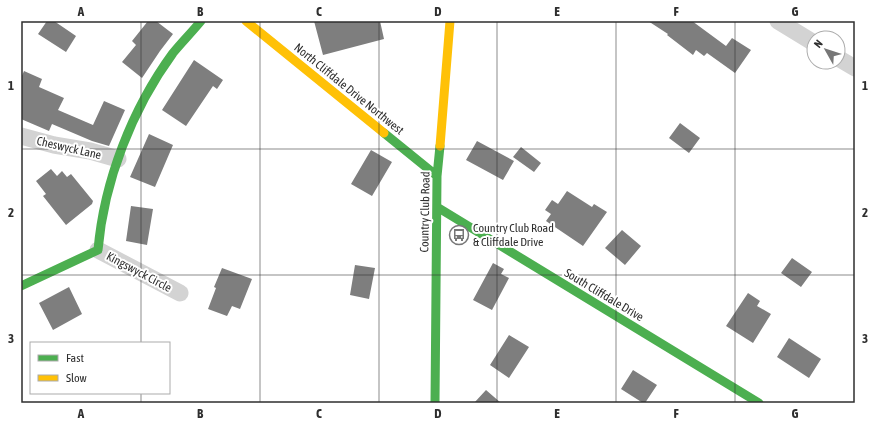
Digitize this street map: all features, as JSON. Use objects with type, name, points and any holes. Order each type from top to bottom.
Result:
[{"type":"street","points":[[21,286],[98,250],[101,218],[109,185],[130,128],[149,91],[171,57],[201,21]]},
{"type":"street","name":"North Cliffdale Drive Northwest","points":[[246,21],[437,176]]},
{"type":"street","name":"Country Club Road","points":[[435,403],[437,176],[450,21]]},
{"type":"street","points":[[778,21],[806,38]]},
{"type":"street","points":[[846,63],[855,68]]},
{"type":"street","name":"Cheswyck Lane","points":[[21,136],[54,145],[90,151],[118,159]]},
{"type":"street","name":"South Cliffdale Drive","points":[[437,207],[759,403]]},
{"type":"street","name":"Kingswyck Circle","points":[[98,250],[180,293]]},
{"type":"building","points":[[47,21],[54,21],[76,36],[66,52],[38,34]]},
{"type":"building","points":[[148,21],[156,21],[173,34],[142,78],[122,62],[136,45],[132,41]]},
{"type":"building","points":[[314,21],[380,21],[384,39],[323,55]]},
{"type":"building","points":[[648,21],[692,21],[726,46],[732,38],[751,50],[735,73],[707,53],[704,56],[696,50],[693,55],[667,35],[668,34]]},
{"type":"building","points":[[194,60],[223,80],[217,89],[213,86],[186,126],[162,110]]},
{"type":"building","points":[[24,71],[42,79],[39,87],[64,98],[58,110],[93,125],[104,101],[125,110],[109,146],[92,141],[52,124],[49,131],[21,119],[21,78]]},
{"type":"building","points":[[680,123],[700,138],[689,153],[669,138]]},
{"type":"building","points":[[149,134],[173,145],[155,187],[130,177]]},
{"type":"building","points":[[477,141],[514,161],[503,180],[466,160]]},
{"type":"building","points":[[521,147],[541,163],[534,172],[513,157]]},
{"type":"building","points":[[371,150],[392,162],[372,196],[351,184]]},
{"type":"building","points":[[51,169],[57,176],[62,171],[67,177],[71,174],[93,201],[92,204],[66,225],[43,196],[46,194],[36,181]]},
{"type":"building","points":[[567,191],[592,207],[594,204],[607,212],[583,246],[546,221],[551,214],[545,210],[552,200],[558,204]]},
{"type":"building","points":[[131,206],[153,209],[147,245],[126,241]]},
{"type":"building","points":[[622,230],[641,246],[625,265],[605,248]]},
{"type":"building","points":[[792,258],[812,272],[801,287],[781,273]]},
{"type":"building","points":[[493,263],[504,269],[501,274],[509,278],[492,310],[473,300]]},
{"type":"building","points":[[355,265],[375,268],[369,299],[350,295]]},
{"type":"building","points":[[222,268],[252,279],[240,309],[232,306],[227,316],[208,309],[216,288],[214,287]]},
{"type":"building","points":[[69,287],[82,314],[53,330],[39,303]]},
{"type":"building","points":[[748,293],[760,301],[757,306],[771,314],[753,343],[726,326]]},
{"type":"building","points":[[509,335],[529,347],[509,378],[490,365]]},
{"type":"building","points":[[789,338],[821,359],[809,378],[777,357]]},
{"type":"building","points":[[633,370],[657,385],[645,403],[621,389]]},
{"type":"building","points":[[486,390],[501,403],[474,403]]},
{"type":"traffic: fast","points":[[21,286],[98,250],[106,198],[122,147],[133,122],[158,75],[173,53],[201,21]]},
{"type":"traffic: fast","points":[[384,133],[437,176]]},
{"type":"traffic: fast","points":[[435,403],[437,176],[440,146]]},
{"type":"traffic: fast","points":[[437,207],[759,403]]},
{"type":"traffic: slow","points":[[246,21],[384,133]]},
{"type":"traffic: slow","points":[[440,146],[450,21]]},
{"type":"place","name":"Country Club Road & Cliffdale Drive","points":[[459,235]]}]
